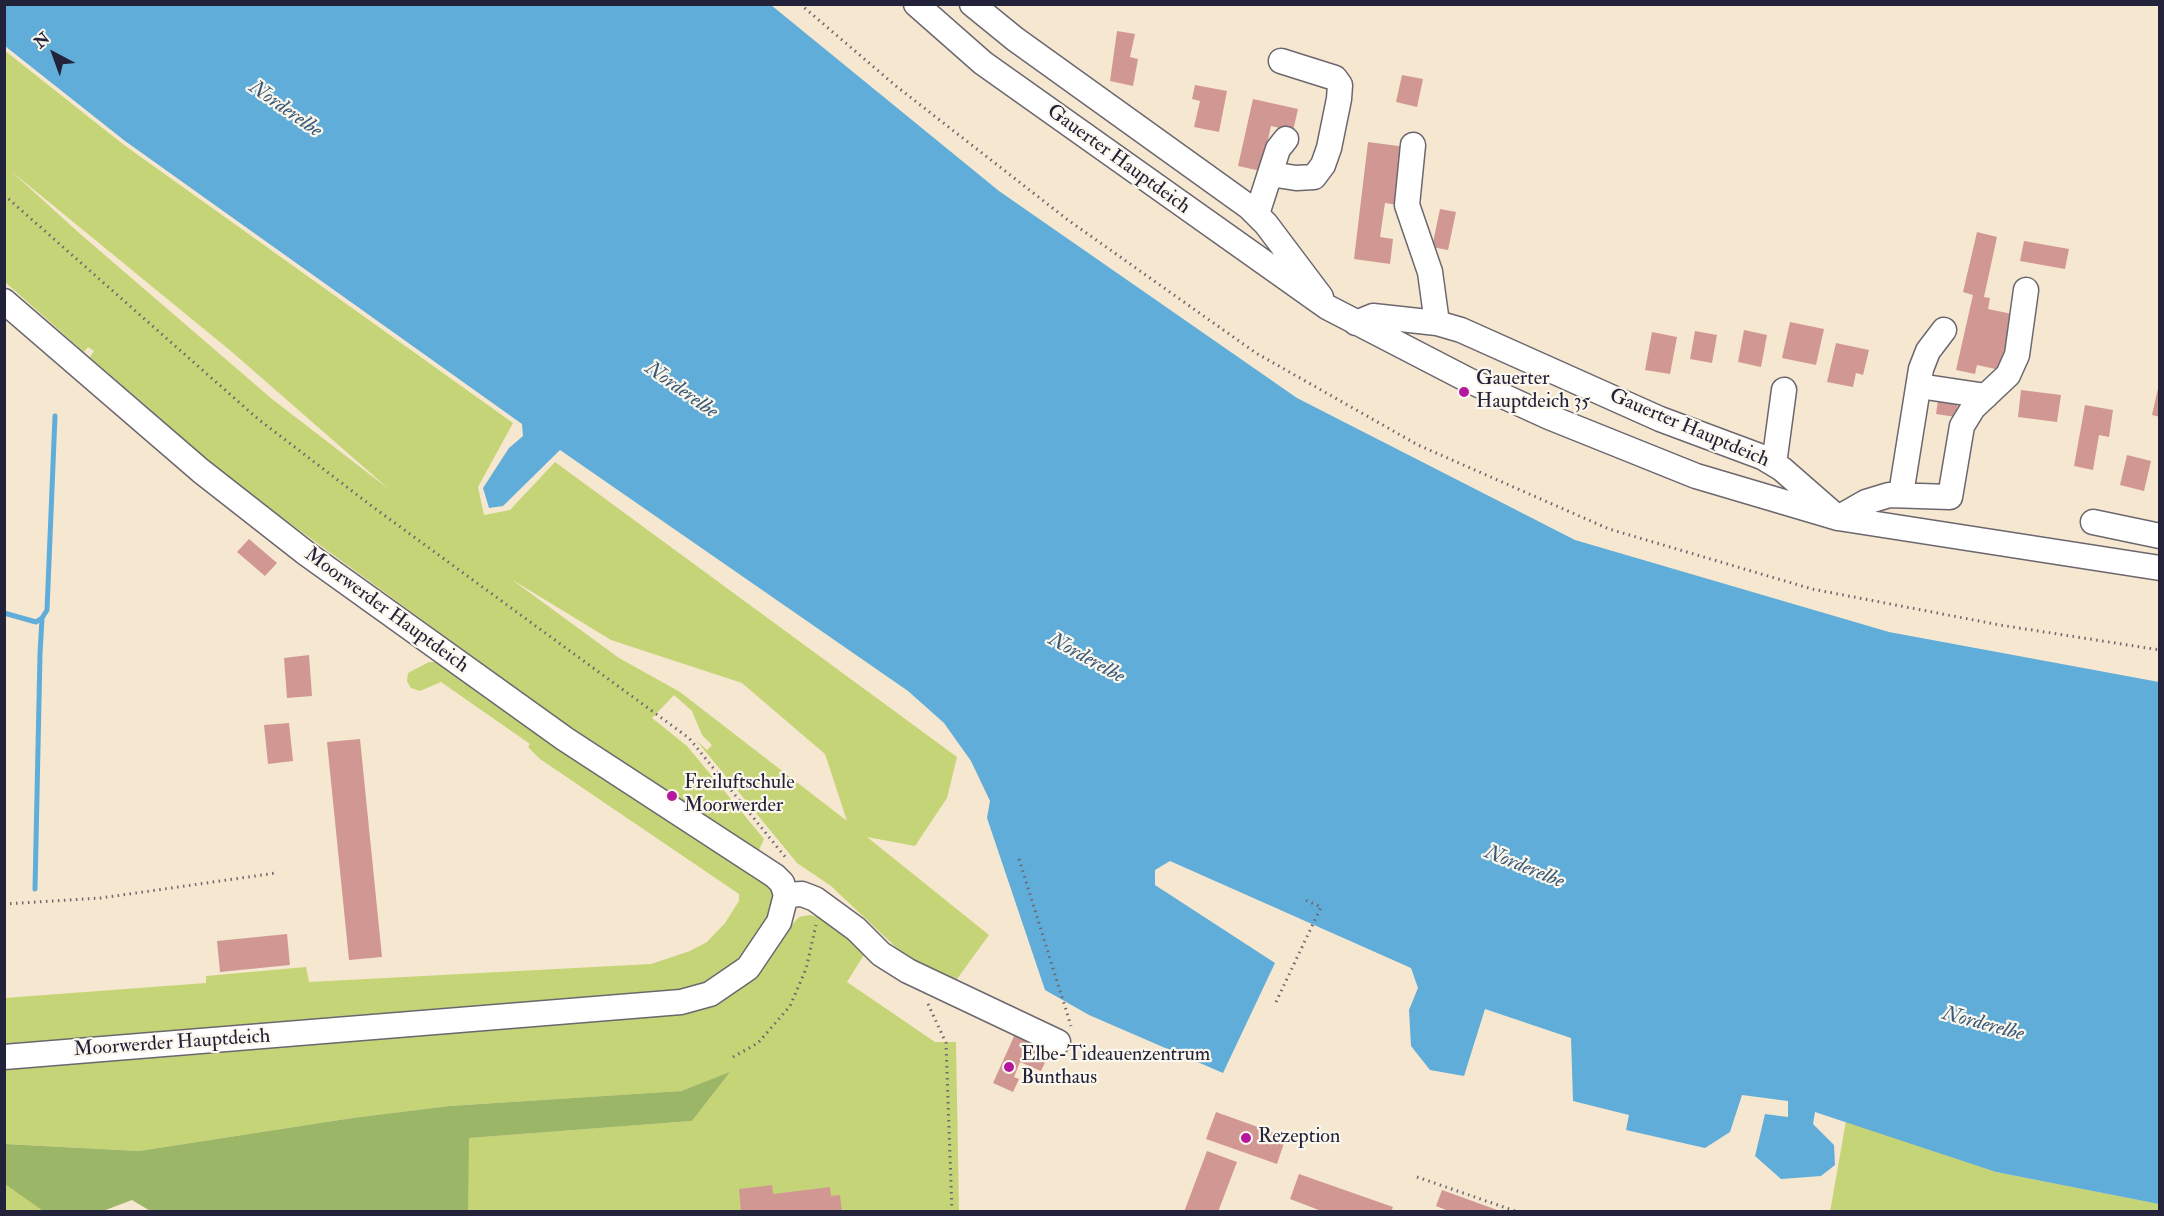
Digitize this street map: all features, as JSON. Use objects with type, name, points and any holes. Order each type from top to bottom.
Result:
[{"type":"street","name":"Gauerter Hauptdeich","points":[[916,4],[983,63],[1327,307],[1468,380],[1622,448],[1696,476],[1838,518],[2160,568]]},
{"type":"street","name":"Gauerter Hauptdeich","points":[[972,4],[1015,39],[1257,214],[1309,278],[1327,307]]},
{"type":"street","points":[[1270,174],[1296,178],[1314,177],[1323,165],[1329,148],[1341,85],[1335,78],[1281,61]]},
{"type":"street","points":[[1257,214],[1278,149],[1286,139]]},
{"type":"street","points":[[1413,145],[1407,205],[1430,272],[1437,323]]},
{"type":"street","points":[[1838,518],[1866,502],[1889,495],[1950,497],[1962,426],[1973,408],[2008,375],[2017,355],[2026,290]]},
{"type":"street","name":"Moorwerder Hauptdeich","points":[[4,301],[201,471],[307,554],[564,739],[775,876],[803,897],[856,929],[881,954],[955,994],[1065,1037]]},
{"type":"street","name":"Gauerter Hauptdeich","points":[[1356,323],[1373,316],[1437,323],[1461,330],[1660,419],[1762,457],[1774,464],[1838,518]]},
{"type":"street","points":[[1901,494],[1918,386],[1928,351],[1944,330]]},
{"type":"street","points":[[1918,386],[1986,396]]},
{"type":"street","points":[[1774,464],[1784,390]]},
{"type":"street","points":[[2093,522],[2160,536]]},
{"type":"street","name":"Moorwerder Hauptdeich","points":[[4,1057],[681,1002],[710,994],[748,968],[779,922],[803,897]]},
{"type":"path","points":[[800,4],[896,86],[1068,220],[1256,353],[1418,445],[1609,529],[1812,589],[2000,625],[2160,650]]},
{"type":"path","points":[[4,195],[258,419],[689,738],[793,866],[802,884],[806,969],[790,1006],[758,1043],[733,1057]]},
{"type":"path","points":[[1019,859],[1065,1037]]},
{"type":"path","points":[[4,904],[101,898],[276,873]]},
{"type":"path","points":[[1276,1002],[1321,907],[1303,900]]},
{"type":"path","points":[[926,1000],[938,1020],[946,1043],[952,1212]]},
{"type":"path","points":[[1417,1177],[1518,1212]]},
{"type":"green space","points":[[4,50],[124,145],[513,423],[478,487],[484,515],[510,510],[555,462],[957,757],[947,798],[915,846],[867,837],[989,935],[954,983],[901,952],[831,886],[797,863],[696,740],[707,750],[712,745],[702,735],[692,711],[674,695],[652,718],[687,746],[764,839],[759,850],[598,748],[232,481],[90,357],[94,351],[88,347],[84,352],[5,282]],"holes":[[[11,171],[232,352],[390,490],[272,399],[78,232]],[[511,579],[611,640],[742,683],[825,754],[847,821],[680,692],[619,658]]]},
{"type":"green space","points":[[429,662],[440,662],[772,888],[773,907],[744,958],[698,990],[5,1050],[5,998],[206,983],[206,976],[306,967],[309,982],[651,964],[690,951],[707,942],[725,923],[739,901],[739,894],[540,759],[528,747],[530,744],[441,682],[420,691],[411,688],[407,681],[408,673]]},
{"type":"green space","points":[[810,915],[834,922],[864,955],[847,982],[935,1042],[956,1042],[959,1211],[468,1211],[468,1138],[692,1121],[729,1073],[681,1091],[449,1106],[352,1118],[139,1151],[5,1144],[4,1065],[683,1010],[786,931],[799,917]]},
{"type":"green space","points":[[730,1072],[692,1121],[469,1138],[468,1211],[152,1212],[132,1200],[103,1211],[43,1211],[5,1184],[5,1144],[139,1151],[352,1118],[449,1106],[681,1091]]},
{"type":"green space","points":[[1846,1121],[1996,1172],[2160,1204],[2159,1212],[1830,1212]]},
{"type":"green space","points":[[4,1184],[7,1184],[43,1211],[5,1211]]},
{"type":"water","name":"Norderelbe","points":[[4,5],[771,5],[999,191],[1297,398],[1575,540],[1889,632],[2159,682],[2159,1204],[1996,1172],[1815,1112],[1813,1124],[1834,1145],[1835,1165],[1821,1176],[1781,1179],[1755,1156],[1765,1114],[1788,1117],[1788,1101],[1742,1095],[1730,1132],[1705,1148],[1626,1130],[1629,1115],[1573,1101],[1571,1038],[1485,1009],[1464,1076],[1430,1070],[1411,1046],[1409,1010],[1418,988],[1411,968],[1170,861],[1155,870],[1155,885],[1275,963],[1223,1073],[1089,1015],[1045,990],[987,818],[990,801],[971,761],[944,723],[908,691],[560,450],[503,506],[489,508],[483,488],[509,448],[523,436],[522,424],[125,141],[5,46]]},
{"type":"building","points":[[1117,31],[1135,34],[1130,57],[1138,59],[1133,86],[1110,81]]},
{"type":"building","points":[[1402,75],[1423,79],[1417,107],[1396,102]]},
{"type":"building","points":[[1195,85],[1227,91],[1219,132],[1194,127],[1200,101],[1192,99]]},
{"type":"building","points":[[1253,99],[1298,109],[1293,131],[1271,126],[1261,171],[1238,166]]},
{"type":"building","points":[[1368,142],[1406,147],[1399,205],[1385,203],[1380,237],[1393,239],[1390,264],[1354,259]]},
{"type":"building","points":[[1440,209],[1456,212],[1448,250],[1432,247]]},
{"type":"building","points":[[1977,232],[1997,237],[1984,297],[1990,298],[1988,309],[2012,314],[2000,370],[1977,365],[1975,374],[1956,370],[1973,295],[1963,292]]},
{"type":"building","points":[[2024,241],[2069,249],[2065,269],[2020,261]]},
{"type":"building","points":[[1790,322],[1824,329],[1816,365],[1782,358]]},
{"type":"building","points":[[1744,330],[1767,335],[1761,367],[1738,362]]},
{"type":"building","points":[[1695,331],[1717,335],[1712,363],[1690,359]]},
{"type":"building","points":[[1652,332],[1677,337],[1670,374],[1645,370]]},
{"type":"building","points":[[1836,343],[1869,350],[1863,375],[1856,373],[1853,387],[1827,382]]},
{"type":"building","points":[[2160,384],[2160,417],[2152,415]]},
{"type":"building","points":[[2021,390],[2061,395],[2057,422],[2018,417]]},
{"type":"building","points":[[1939,394],[1959,397],[1956,417],[1936,414]]},
{"type":"building","points":[[2085,405],[2113,410],[2109,437],[2099,435],[2093,470],[2074,466]]},
{"type":"building","points":[[2127,455],[2151,461],[2144,491],[2120,485]]},
{"type":"building","points":[[249,539],[277,563],[265,576],[237,552]]},
{"type":"building","points":[[309,655],[312,696],[287,698],[284,658]]},
{"type":"building","points":[[289,723],[293,761],[268,764],[264,725]]},
{"type":"building","points":[[360,739],[382,957],[349,960],[327,742]]},
{"type":"building","points":[[287,934],[290,965],[220,972],[217,941]]},
{"type":"building","name":"Elbe-Tideauenzentrum Bunthaus","points":[[1015,1034],[1051,1050],[1041,1071],[1020,1062],[1014,1077],[1019,1079],[1013,1092],[993,1083]]},
{"type":"building","name":"Rezeption","points":[[1216,1112],[1286,1137],[1277,1164],[1206,1139]]},
{"type":"building","points":[[1207,1151],[1237,1162],[1218,1212],[1184,1212]]},
{"type":"building","points":[[1299,1174],[1393,1207],[1391,1212],[1324,1212],[1290,1199]]},
{"type":"building","points":[[772,1185],[773,1194],[830,1187],[831,1196],[840,1195],[842,1212],[741,1212],[739,1189]]},
{"type":"building","points":[[1442,1190],[1500,1212],[1451,1212],[1436,1206]]},
{"type":"waterway","points":[[35,889],[40,654],[42,618],[47,610],[55,416]]},
{"type":"waterway","points":[[4,613],[36,622],[42,618]]},
{"type":"place","name":"Gauerter Hauptdeich 35","points":[[1464,392]]},
{"type":"place","name":"Freiluftschule Moorwerder","points":[[672,796]]},
{"type":"place","name":"Elbe-Tideauenzentrum Bunthaus","points":[[1009,1067]]},
{"type":"place","name":"Rezeption","points":[[1246,1138]]}]
